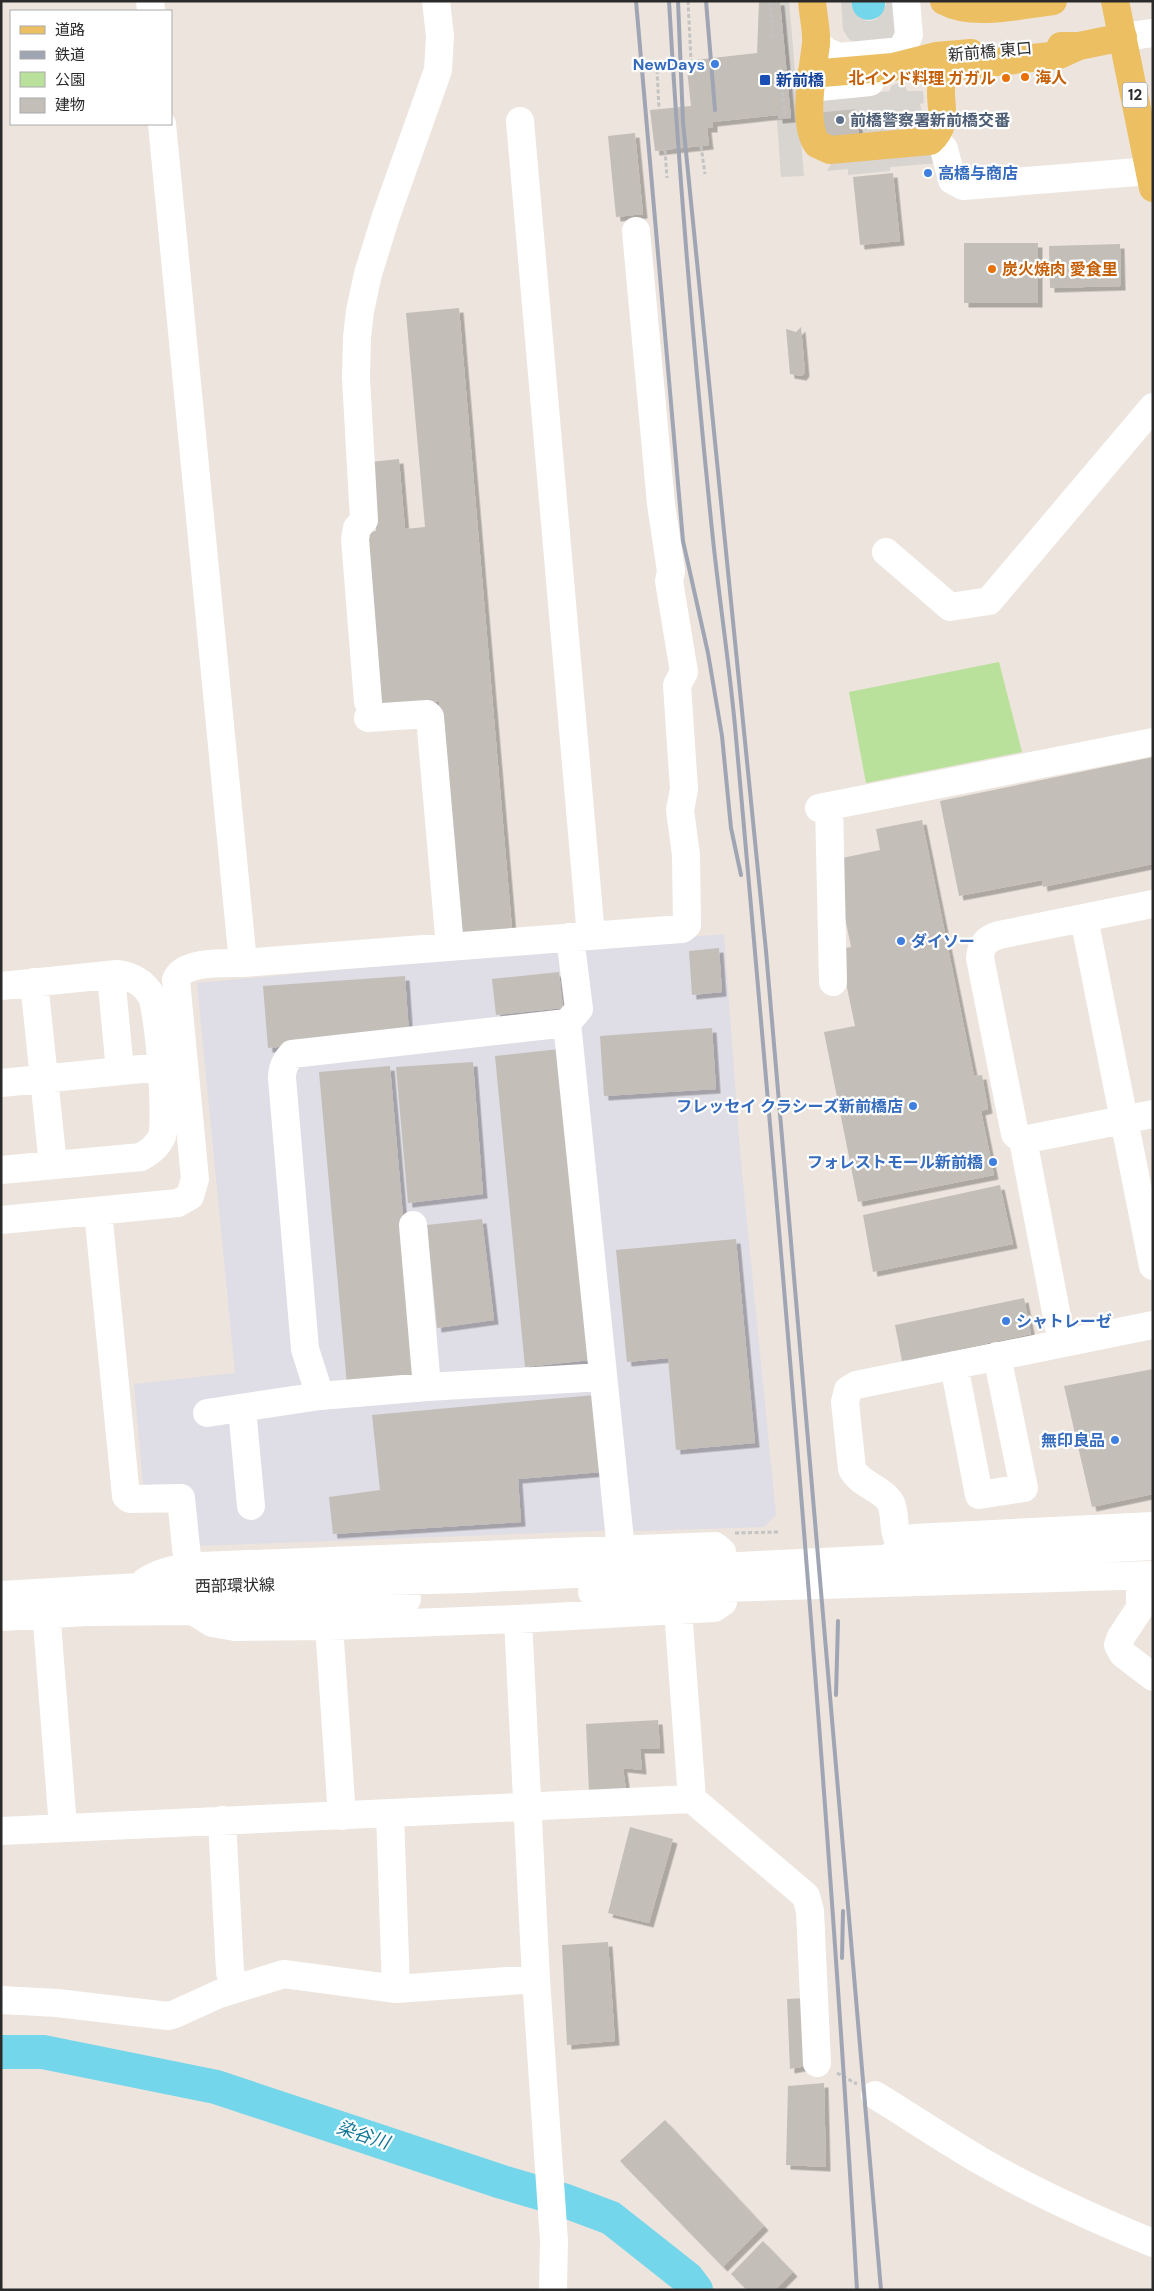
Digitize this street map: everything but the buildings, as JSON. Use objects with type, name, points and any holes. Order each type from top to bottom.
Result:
[{"type":"main road","points":[[812,1],[816,43],[811,81],[811,132],[813,139],[821,148],[838,150],[912,144],[930,141],[934,138]]},
{"type":"main road","points":[[944,1],[954,7],[970,10],[1053,1]]},
{"type":"main road","name":"12","points":[[1115,1],[1151,180]]},
{"type":"main road","name":"新前橋 東口","points":[[910,63],[936,56],[1079,46],[1123,37]]},
{"type":"main road","name":"新前橋 東口","points":[[934,138],[943,119],[940,84],[942,77],[951,67],[1060,55],[1079,46]]},
{"type":"street","points":[[436,1],[441,54],[438,70],[386,216],[368,274],[357,336],[356,378],[364,520],[357,528],[355,539],[368,710],[427,714],[430,717],[450,947]]},
{"type":"street","points":[[816,43],[827,52],[839,57],[901,51],[909,35],[906,1]]},
{"type":"street","points":[[1123,37],[1153,33]]},
{"type":"street","points":[[811,81],[893,79],[910,63]]},
{"type":"street","points":[[320,1396],[305,1349],[282,1078],[282,1068],[286,1060],[292,1054],[567,1023],[579,1010],[580,936],[520,121]]},
{"type":"street","points":[[162,125],[243,963]]},
{"type":"street","points":[[934,138],[944,149],[952,180],[963,186],[1151,180]]},
{"type":"street","points":[[1,1220],[178,1203],[190,1196],[195,1179],[176,980],[181,972],[191,967],[580,936],[654,932],[682,929],[687,925],[686,855],[680,810],[684,789],[676,685],[684,672],[669,581],[671,571],[661,504],[636,231]]},
{"type":"street","points":[[886,552],[950,607],[989,601],[1153,407]]},
{"type":"street","points":[[833,982],[824,807],[1153,742]]},
{"type":"street","points":[[1062,1343],[1023,1140],[1016,1134],[980,952],[984,943],[993,936],[1153,904]]},
{"type":"street","points":[[1084,918],[1153,1266]]},
{"type":"street","points":[[111,975],[120,1071]]},
{"type":"street","points":[[1,986],[111,975],[132,977],[145,987],[154,1002],[161,1067],[164,1124],[162,1135],[155,1148],[141,1157],[1,1170]]},
{"type":"street","points":[[34,982],[53,1165]]},
{"type":"street","points":[[567,1023],[622,1550]]},
{"type":"street","points":[[1,1083],[161,1067]]},
{"type":"street","points":[[1023,1140],[1153,1114]]},
{"type":"street","points":[[98,1211],[126,1496],[130,1499],[181,1498],[188,1568]]},
{"type":"street","points":[[413,1226],[427,1387]]},
{"type":"street","points":[[901,1544],[895,1536],[892,1508],[888,1499],[855,1475],[852,1469],[845,1402],[846,1394],[856,1385],[1153,1325]]},
{"type":"street","points":[[954,1365],[979,1494],[1024,1488],[996,1356]]},
{"type":"street","points":[[207,1413],[320,1396],[427,1387],[603,1377]]},
{"type":"street","points":[[242,1409],[251,1506]]},
{"type":"street","points":[[1149,1586],[910,1598],[900,1596],[897,1588],[894,1568],[895,1550],[901,1544],[914,1538],[1153,1526]]},
{"type":"street","points":[[139,1587],[154,1576],[188,1568],[716,1546],[722,1552],[723,1602],[714,1608],[518,1619],[328,1626],[224,1625],[212,1623],[193,1611]]},
{"type":"street","points":[[468,1588],[1153,1546]]},
{"type":"street","points":[[468,1588],[1149,1586]]},
{"type":"street","points":[[1149,1586],[1140,1608],[1121,1637],[1118,1645],[1123,1654],[1153,1677]]},
{"type":"street","name":"西部環状線","points":[[1,1617],[45,1603],[139,1587],[468,1588]]},
{"type":"street","name":"西部環状線","points":[[1,1595],[45,1603],[193,1611],[468,1588]]},
{"type":"street","points":[[45,1603],[63,1827]]},
{"type":"street","points":[[678,1610],[692,1799]]},
{"type":"street","points":[[518,1619],[536,1979],[554,2241],[553,2290]]},
{"type":"street","points":[[328,1626],[342,1816]]},
{"type":"street","points":[[1,1831],[692,1799],[806,1896],[810,1911],[817,2063]]},
{"type":"street","points":[[390,1813],[396,1990]]},
{"type":"street","points":[[222,1820],[230,1972],[235,1989]]},
{"type":"street","points":[[1,2000],[77,2004],[168,2016],[235,1989],[284,1974],[396,1990],[536,1979]]},
{"type":"street","points":[[875,2095],[982,2162],[1097,2220],[1153,2243]]},
{"type":"path","points":[[688,1],[691,60]]},
{"type":"path","points":[[770,1],[773,37]]},
{"type":"path","points":[[657,70],[659,109]]},
{"type":"path","points":[[780,73],[785,119]]},
{"type":"path","points":[[701,146],[705,174]]},
{"type":"path","points":[[665,150],[667,178]]},
{"type":"path","points":[[817,2063],[875,2095]]},
{"type":"shaded area","points":[[780,1],[789,1],[804,176],[781,177],[777,121],[778,119],[791,118]]},
{"type":"shaded area","points":[[841,1],[852,1],[852,5],[866,21],[871,21],[877,19],[886,5],[885,1],[894,1],[899,35],[889,39],[855,43],[849,39],[843,30]]},
{"type":"shaded area","points":[[903,81],[907,91],[923,91],[924,103],[920,104],[922,112],[925,112],[925,118],[915,129],[912,130],[912,126],[899,128],[899,131],[859,134],[856,109],[821,112],[820,98],[890,91],[891,86]]},
{"type":"shaded area","points":[[929,150],[940,163],[890,167],[890,171],[848,175],[848,169],[827,171],[832,161]]},
{"type":"shaded area","points":[[724,934],[740,1152],[776,1515],[764,1527],[620,1530],[196,1546],[192,1492],[144,1493],[134,1384],[235,1373],[197,983]]},
{"type":"green space","points":[[999,662],[1022,752],[866,783],[849,692]]},
{"type":"water","points":[[852,1],[885,1],[884,9],[880,15],[875,19],[869,20],[862,19],[857,15],[853,9]]},
{"type":"waterway","name":"染谷川","points":[[1,2052],[43,2052],[216,2087],[502,2182],[563,2200],[611,2218],[687,2278],[696,2290]]},
{"type":"railway","points":[[636,1],[683,541],[708,653],[722,736],[731,828],[741,875]]},
{"type":"railway","points":[[669,1],[677,134],[693,332],[712,530],[736,737],[803,1513],[832,1901],[857,2290]]},
{"type":"railway","points":[[678,1],[683,122],[766,951],[881,2290]]},
{"type":"railway","points":[[706,1],[715,110]]},
{"type":"railway","points":[[836,1695],[838,1621]]},
{"type":"railway","points":[[842,1958],[843,1911]]},
{"type":"place","name":"NewDays","points":[[715,64]]},
{"type":"place","name":"海人","points":[[1025,77]]},
{"type":"place","name":"北インド料理 ガガル","points":[[1006,78]]},
{"type":"place","name":"新前橋","points":[[765,80]]},
{"type":"place","name":"前橋警察署新前橋交番","points":[[840,120]]},
{"type":"place","name":"高橋与商店","points":[[928,173]]},
{"type":"place","name":"炭火焼肉 愛食里","points":[[992,269]]},
{"type":"place","name":"ダイソー","points":[[901,941]]},
{"type":"place","name":"フレッセイ クラシーズ新前橋店","points":[[913,1106]]},
{"type":"place","name":"フォレストモール新前橋","points":[[993,1162]]},
{"type":"place","name":"シャトレーゼ","points":[[1006,1321]]},
{"type":"place","name":"無印良品","points":[[1115,1440]]}]
